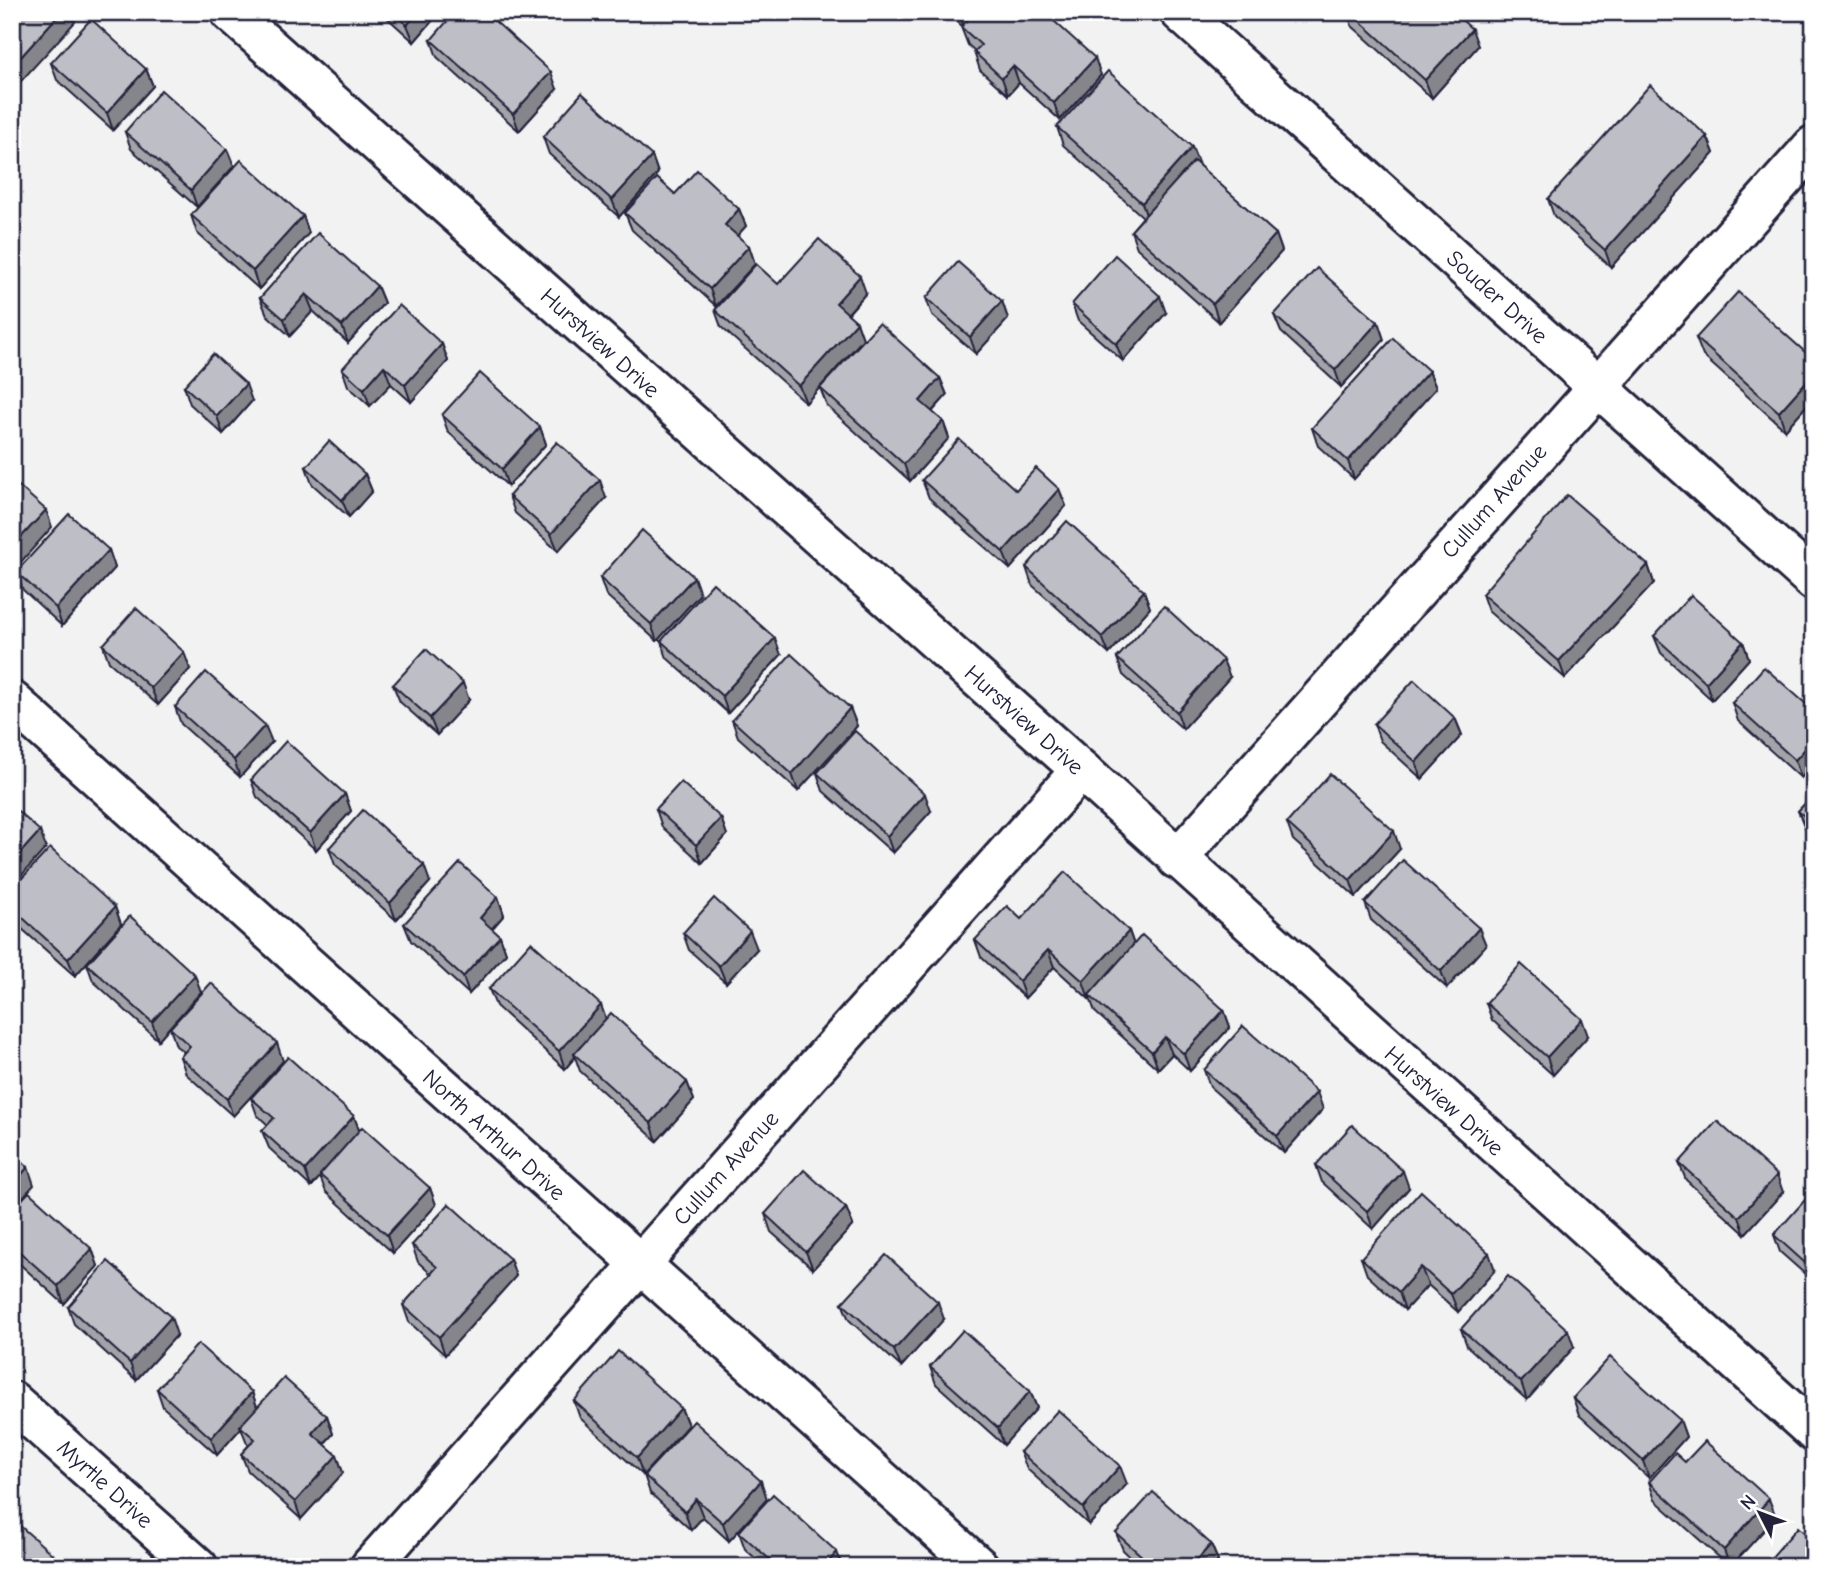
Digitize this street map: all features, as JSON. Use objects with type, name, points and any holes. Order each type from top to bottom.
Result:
[{"type":"street","name":"Hurstview Drive","points":[[230,12],[1081,770],[1814,1432]]},
{"type":"street","name":"Souder Drive","points":[[1180,12],[1814,581]]},
{"type":"street","name":"Cullum Avenue","points":[[1177,859],[1596,386],[1814,145]]},
{"type":"street","name":"North Arthur Drive","points":[[12,701],[979,1567]]},
{"type":"street","name":"Cullum Avenue","points":[[370,1567],[1081,770]]},
{"type":"street","name":"Myrtle Drive","points":[[12,1401],[198,1567]]},
{"type":"building","points":[[12,12],[61,12],[12,67]]},
{"type":"building","points":[[394,12],[418,12],[407,25]]},
{"type":"building","points":[[455,12],[485,12],[551,72],[513,114],[431,40]]},
{"type":"building","points":[[975,12],[1044,12],[1095,58],[1054,103],[1013,66],[1002,78],[974,52],[981,45],[961,27]]},
{"type":"building","points":[[1350,12],[1453,12],[1472,29],[1425,80]]},
{"type":"building","points":[[91,19],[146,69],[107,113],[51,63]]},
{"type":"building","points":[[1108,71],[1192,147],[1142,203],[1057,127]]},
{"type":"building","points":[[1650,85],[1707,136],[1605,250],[1548,199]]},
{"type":"building","points":[[161,90],[227,149],[191,190],[125,132]]},
{"type":"building","points":[[582,93],[652,156],[612,200],[543,137]]},
{"type":"building","points":[[241,160],[303,216],[253,271],[191,215]]},
{"type":"building","points":[[1194,161],[1276,234],[1213,304],[1131,231]]},
{"type":"building","points":[[697,170],[739,209],[725,225],[749,246],[710,289],[625,213],[657,178],[675,194]]},
{"type":"building","points":[[318,233],[377,286],[342,326],[306,294],[284,319],[260,298]]},
{"type":"building","points":[[819,239],[860,276],[836,303],[857,322],[799,386],[715,310],[756,264],[778,284]]},
{"type":"building","points":[[1115,255],[1160,296],[1116,344],[1072,304]]},
{"type":"building","points":[[958,262],[1002,301],[970,337],[926,298]]},
{"type":"building","points":[[1317,268],[1378,322],[1335,370],[1274,315]]},
{"type":"building","points":[[1738,292],[1814,360],[1814,373],[1779,412],[1696,338]]},
{"type":"building","points":[[399,305],[442,344],[405,385],[384,366],[364,389],[342,369]]},
{"type":"building","points":[[879,323],[940,378],[920,401],[943,421],[904,464],[820,388]]},
{"type":"building","points":[[1393,338],[1429,371],[1348,461],[1312,428]]},
{"type":"building","points":[[213,354],[246,384],[217,416],[184,386]]},
{"type":"building","points":[[480,373],[540,427],[502,469],[442,415]]},
{"type":"building","points":[[959,439],[1016,490],[1036,468],[1059,489],[1003,552],[922,480]]},
{"type":"building","points":[[329,441],[365,474],[342,500],[306,467]]},
{"type":"building","points":[[557,442],[600,480],[551,534],[509,496]]},
{"type":"building","points":[[12,480],[46,510],[12,547]]},
{"type":"building","points":[[1567,495],[1648,565],[1559,661],[1482,594]]},
{"type":"building","points":[[69,514],[109,550],[56,608],[16,572]]},
{"type":"building","points":[[1067,521],[1144,591],[1102,637],[1026,567]]},
{"type":"building","points":[[642,530],[694,577],[651,624],[600,578]]},
{"type":"building","points":[[713,583],[775,638],[722,696],[661,641]]},
{"type":"building","points":[[1691,595],[1743,642],[1706,683],[1654,636]]},
{"type":"building","points":[[1164,606],[1223,660],[1177,712],[1117,658]]},
{"type":"building","points":[[136,608],[184,652],[151,688],[103,645]]},
{"type":"building","points":[[426,649],[463,683],[430,718],[393,685]]},
{"type":"building","points":[[791,654],[850,708],[792,774],[732,720]]},
{"type":"building","points":[[1764,667],[1814,711],[1814,739],[1795,760],[1732,703]]},
{"type":"building","points":[[206,672],[265,725],[234,760],[175,707]]},
{"type":"building","points":[[1414,680],[1455,718],[1416,762],[1374,724]]},
{"type":"building","points":[[855,731],[925,794],[887,836],[817,773]]},
{"type":"building","points":[[286,741],[345,794],[310,833],[251,780]]},
{"type":"building","points":[[1330,774],[1394,831],[1350,880],[1287,823]]},
{"type":"building","points":[[681,782],[721,818],[696,845],[656,809]]},
{"type":"building","points":[[1814,794],[1814,824],[1798,811]]},
{"type":"building","points":[[12,806],[40,831],[12,862]]},
{"type":"building","points":[[363,810],[424,865],[390,903],[329,848]]},
{"type":"building","points":[[50,848],[115,907],[68,959],[12,908],[12,889]]},
{"type":"building","points":[[1403,860],[1479,928],[1441,971],[1365,903]]},
{"type":"building","points":[[460,863],[498,897],[480,918],[500,936],[463,977],[404,924]]},
{"type":"building","points":[[1065,872],[1129,931],[1083,981],[1048,950],[1019,981],[975,940],[1007,906],[1021,919]]},
{"type":"building","points":[[714,898],[750,931],[719,966],[683,933]]},
{"type":"building","points":[[130,916],[195,975],[152,1022],[87,964]]},
{"type":"building","points":[[1142,935],[1224,1010],[1184,1054],[1165,1037],[1152,1052],[1089,995]]},
{"type":"building","points":[[531,942],[601,1005],[559,1051],[489,989]]},
{"type":"building","points":[[1521,964],[1582,1019],[1547,1057],[1486,1003]]},
{"type":"building","points":[[211,983],[277,1043],[227,1099],[180,1057],[190,1046],[170,1028]]},
{"type":"building","points":[[611,1013],[687,1082],[651,1123],[574,1054]]},
{"type":"building","points":[[1243,1026],[1317,1092],[1277,1136],[1204,1070]]},
{"type":"building","points":[[288,1057],[354,1116],[305,1170],[262,1131],[274,1118],[251,1098]]},
{"type":"building","points":[[1717,1121],[1777,1175],[1739,1217],[1679,1163]]},
{"type":"building","points":[[1352,1125],[1403,1171],[1367,1211],[1316,1165]]},
{"type":"building","points":[[362,1127],[430,1188],[387,1235],[320,1175]]},
{"type":"building","points":[[12,1154],[28,1167],[12,1185]]},
{"type":"building","points":[[804,1170],[846,1208],[806,1252],[765,1214]]},
{"type":"building","points":[[1421,1191],[1489,1253],[1451,1294],[1421,1267],[1399,1292],[1361,1258]]},
{"type":"building","points":[[29,1192],[92,1249],[58,1286],[12,1245],[12,1210]]},
{"type":"building","points":[[1812,1192],[1814,1194],[1814,1271],[1774,1235]]},
{"type":"building","points":[[449,1204],[510,1259],[439,1337],[403,1305],[437,1267],[412,1245]]},
{"type":"building","points":[[886,1255],[938,1302],[894,1350],[842,1303]]},
{"type":"building","points":[[108,1261],[171,1317],[130,1363],[68,1307]]},
{"type":"building","points":[[1508,1276],[1568,1330],[1521,1382],[1461,1329]]},
{"type":"building","points":[[963,1330],[1030,1391],[998,1428],[930,1367]]},
{"type":"building","points":[[198,1344],[252,1392],[211,1438],[157,1389]]},
{"type":"building","points":[[618,1351],[681,1408],[637,1458],[574,1401]]},
{"type":"building","points":[[1610,1357],[1680,1420],[1643,1461],[1573,1398]]},
{"type":"building","points":[[284,1378],[327,1416],[312,1433],[337,1455],[295,1502],[241,1454],[255,1439],[240,1426]]},
{"type":"building","points":[[1058,1410],[1120,1466],[1083,1508],[1020,1452]]},
{"type":"building","points":[[694,1421],[761,1481],[723,1523],[696,1499],[685,1512],[644,1475]]},
{"type":"building","points":[[1705,1441],[1769,1499],[1724,1550],[1649,1482],[1675,1453],[1685,1462]]},
{"type":"building","points":[[1153,1492],[1211,1544],[1191,1567],[1154,1567],[1116,1533]]},
{"type":"building","points":[[773,1494],[837,1552],[824,1567],[778,1567],[739,1532]]},
{"type":"building","points":[[19,1525],[59,1560],[53,1567],[12,1567],[12,1532]]},
{"type":"building","points":[[1798,1527],[1814,1541],[1814,1567],[1763,1567]]}]
